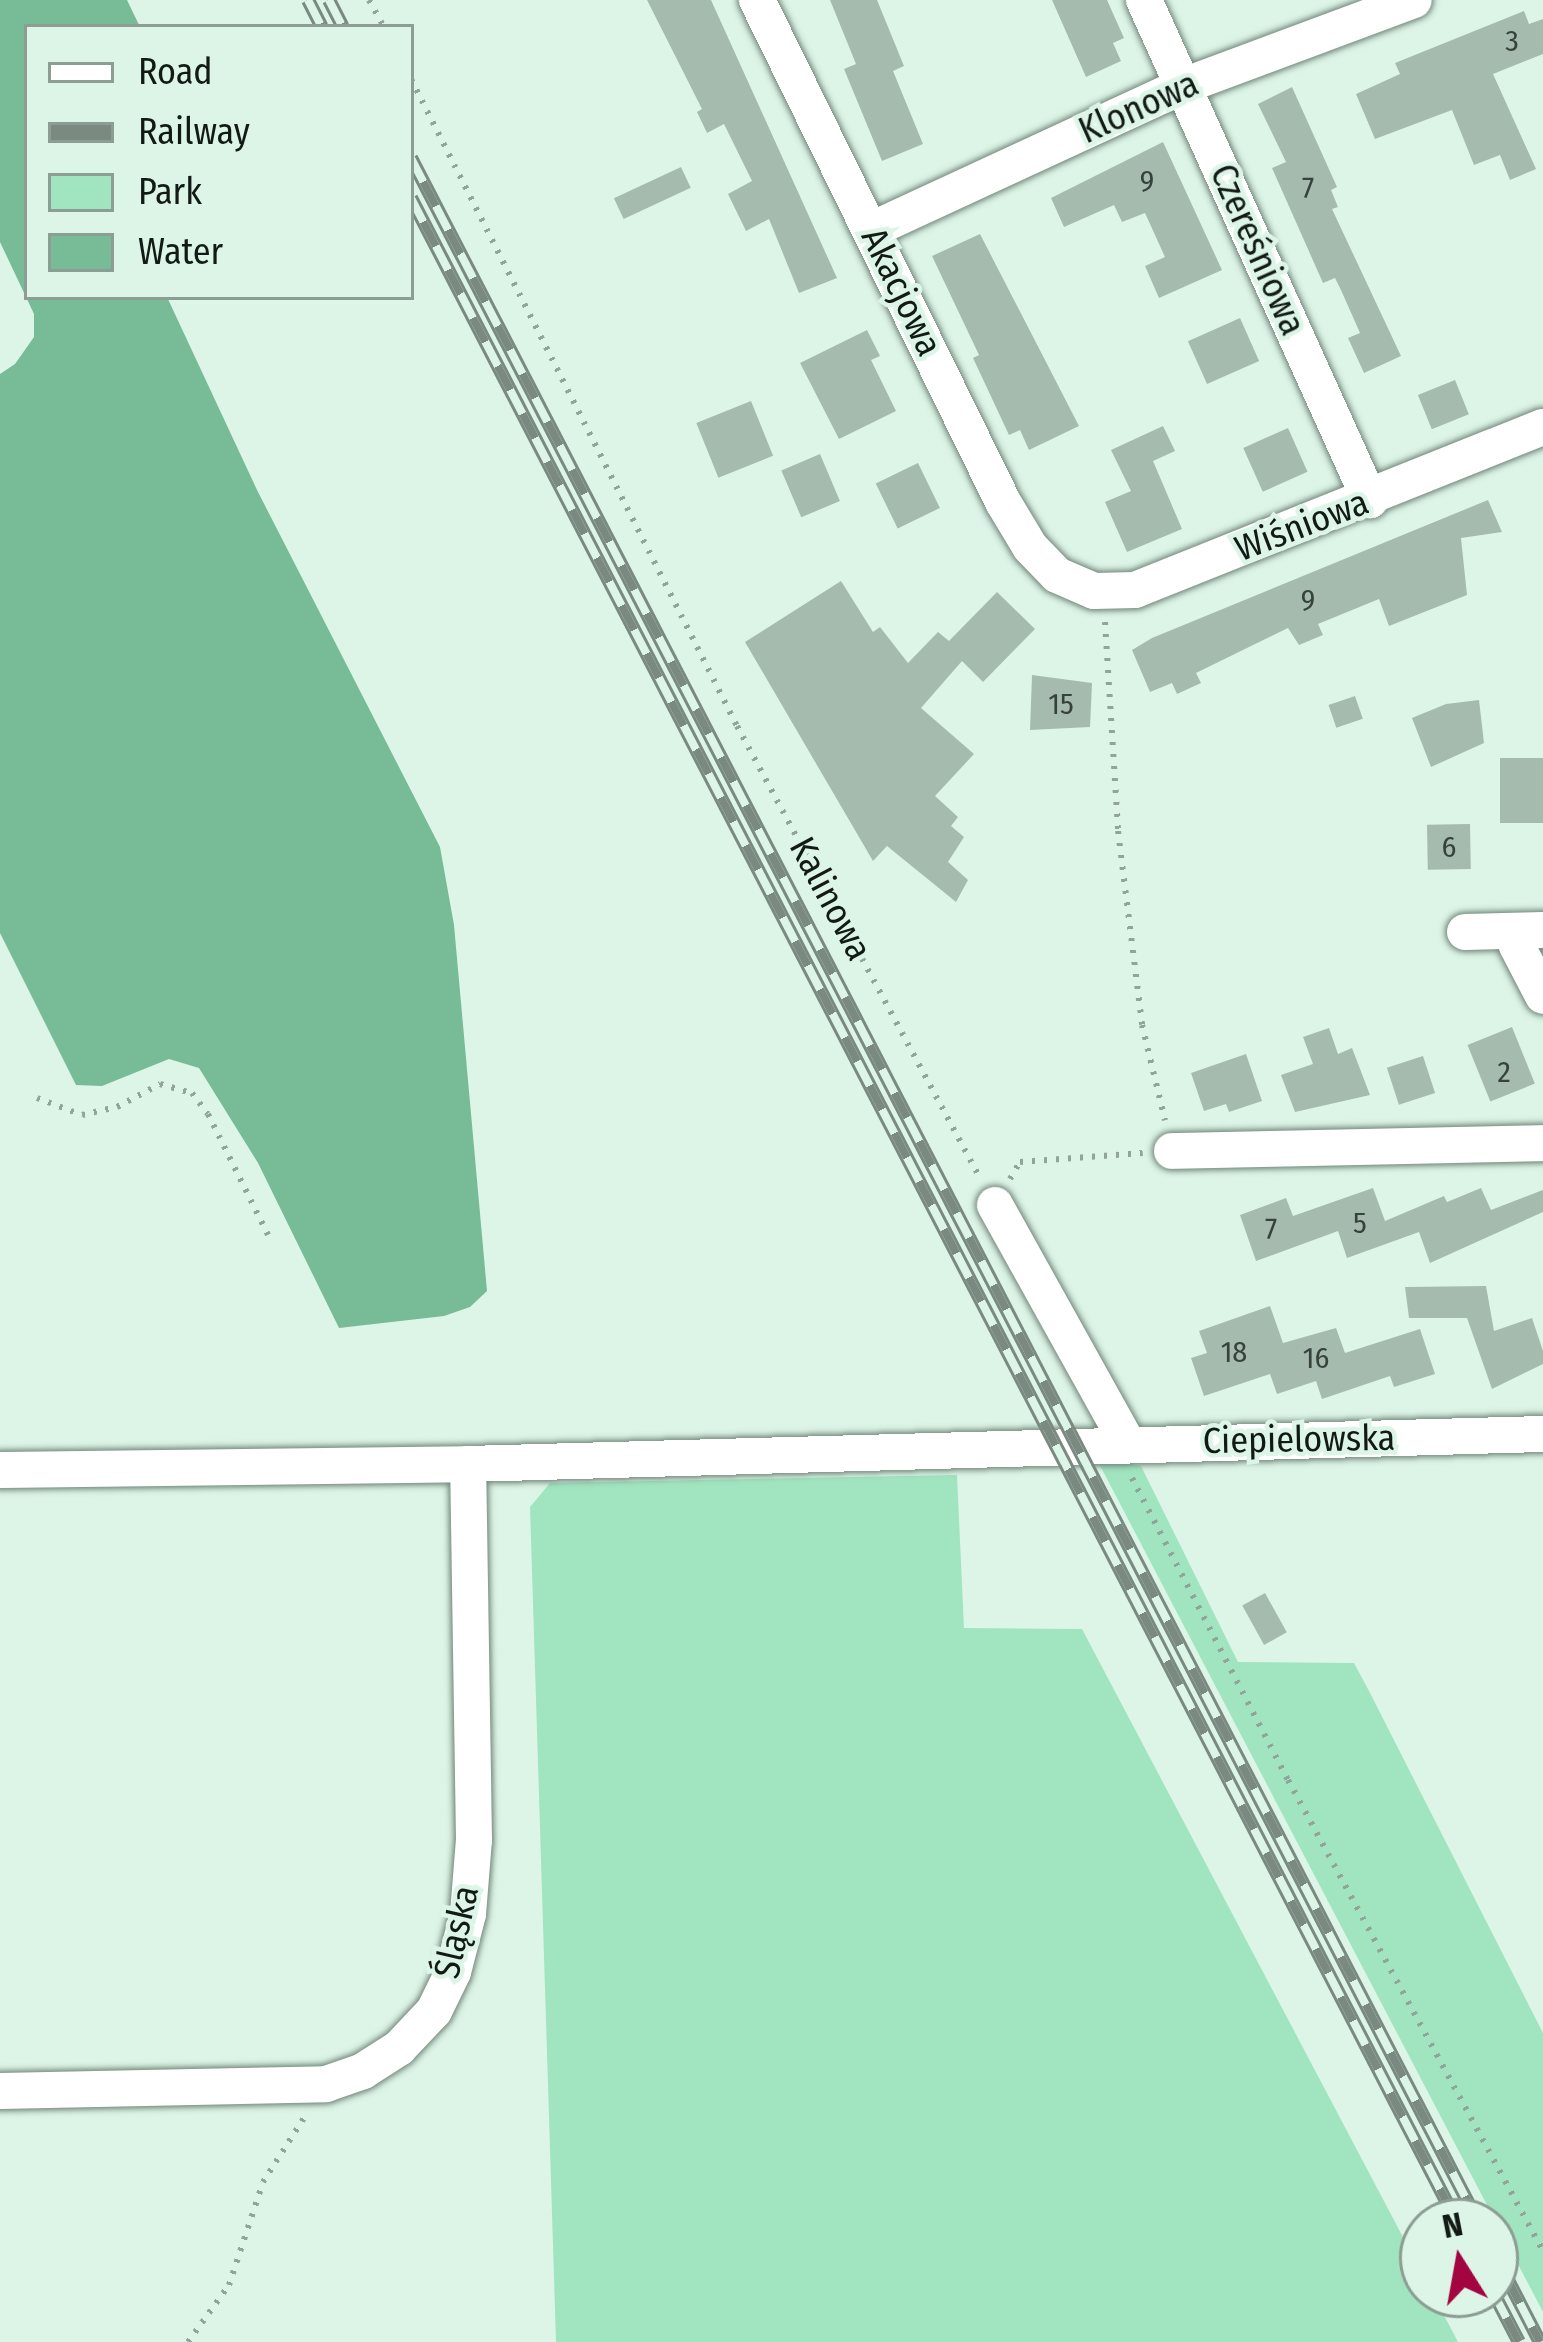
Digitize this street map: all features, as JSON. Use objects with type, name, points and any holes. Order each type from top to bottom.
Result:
[{"type":"street","name":"Akacjowa","points":[[757,0],[1003,502],[1030,547],[1057,575]]},
{"type":"street","name":"Czereśniowa","points":[[1144,0],[1370,500]]},
{"type":"street","name":"Klonowa","points":[[871,230],[1184,86],[1414,0]]},
{"type":"street","name":"Wiśniowa","points":[[1057,575],[1103,591],[1135,590],[1370,500],[1543,427]]},
{"type":"street","points":[[1465,932],[1529,930]]},
{"type":"street","points":[[1529,930],[1517,946],[1542,999]]},
{"type":"street","points":[[1172,1151],[1543,1143]]},
{"type":"street","points":[[995,1205],[1128,1444]]},
{"type":"street","name":"Ciepielowska","points":[[468,1464],[1543,1434]]},
{"type":"street","points":[[0,1470],[468,1464]]},
{"type":"street","name":"Śląska","points":[[0,2091],[326,2084],[363,2071],[399,2048],[434,2011],[453,1972],[467,1914],[474,1840],[468,1464]]},
{"type":"path","name":"Kalinowa","points":[[414,85],[737,725],[995,1205]]},
{"type":"path","points":[[995,1205],[1021,1162],[1172,1151],[1139,1004],[1118,831],[1103,591]]},
{"type":"path","points":[[38,1098],[82,1115],[116,1107],[160,1084],[192,1094],[208,1114],[268,1235]]},
{"type":"path","points":[[1128,1444],[1132,1479],[1543,2252]]},
{"type":"path","points":[[188,2342],[229,2284],[263,2182],[304,2117],[319,2105]]},
{"type":"green space","points":[[1095,1456],[1141,1466],[1238,1662],[1354,1663],[1369,1691],[1543,2033],[1543,2312],[1519,2266],[1519,2198],[1483,2198]]},
{"type":"green space","points":[[957,1475],[964,1628],[1082,1629],[1399,2230],[1399,2318],[1446,2318],[1458,2342],[556,2342],[530,1507],[550,1483]]},
{"type":"water","points":[[0,0],[127,0],[139,24],[24,24],[24,293],[0,242]]},
{"type":"water","points":[[27,300],[168,300],[258,492],[440,847],[454,925],[487,1291],[470,1307],[444,1316],[339,1328],[258,1163],[199,1068],[169,1059],[102,1086],[76,1085],[0,933],[0,374],[15,364],[34,337],[34,314]]},
{"type":"building","points":[[647,0],[711,0],[837,278],[799,293],[769,219],[746,231],[728,194],[752,181],[724,124],[707,133],[697,112],[702,109]]},
{"type":"building","points":[[830,0],[877,0],[904,66],[893,71],[923,144],[882,161],[844,69],[856,64]]},
{"type":"building","points":[[1052,0],[1107,0],[1124,38],[1113,43],[1121,61],[1086,77]]},
{"type":"building","points":[[1524,11],[1529,24],[1543,19],[1543,54],[1493,74],[1536,169],[1510,180],[1500,155],[1474,165],[1452,110],[1375,139],[1356,94],[1400,74],[1395,63]]},
{"type":"building","points":[[1292,87],[1337,187],[1331,190],[1338,207],[1332,209],[1401,356],[1364,373],[1348,338],[1360,333],[1341,290],[1335,278],[1323,283],[1272,168],[1286,162],[1258,104]]},
{"type":"building","points":[[1163,142],[1222,270],[1159,298],[1145,266],[1165,257],[1145,213],[1122,222],[1114,205],[1064,227],[1051,198]]},
{"type":"building","points":[[681,167],[691,188],[624,219],[614,198]]},
{"type":"building","points":[[980,234],[1079,426],[1029,450],[1020,430],[1009,435],[973,358],[979,355],[932,256]]},
{"type":"building","points":[[1240,318],[1259,361],[1207,384],[1188,341]]},
{"type":"building","points":[[867,330],[880,356],[871,360],[896,411],[839,439],[800,363]]},
{"type":"building","points":[[1455,380],[1469,414],[1432,429],[1418,395]]},
{"type":"building","points":[[751,401],[773,456],[718,478],[696,423]]},
{"type":"building","points":[[1163,426],[1175,451],[1153,461],[1182,529],[1127,552],[1105,502],[1131,491],[1111,450]]},
{"type":"building","points":[[1288,428],[1308,472],[1263,492],[1243,448]]},
{"type":"building","points":[[820,454],[840,501],[801,517],[781,470]]},
{"type":"building","points":[[918,463],[940,508],[898,529],[876,484]]},
{"type":"building","points":[[1488,500],[1502,532],[1461,538],[1467,595],[1389,626],[1379,599],[1318,624],[1323,635],[1299,645],[1288,628],[1196,673],[1201,683],[1177,694],[1172,683],[1150,692],[1132,650],[1152,638]]},
{"type":"building","points":[[841,581],[873,632],[880,627],[908,663],[938,632],[949,641],[997,592],[1035,629],[983,682],[962,661],[921,708],[974,754],[935,796],[958,817],[951,826],[964,837],[948,862],[968,880],[956,902],[887,846],[873,861],[745,642]]},
{"type":"building","points":[[1032,675],[1092,683],[1090,727],[1030,730]]},
{"type":"building","points":[[1355,696],[1363,719],[1336,728],[1329,705]]},
{"type":"building","points":[[1479,700],[1484,743],[1431,767],[1412,718],[1446,704]]},
{"type":"building","points":[[1500,758],[1543,758],[1543,823],[1500,823]]},
{"type":"building","points":[[1470,824],[1471,869],[1428,870],[1427,825]]},
{"type":"building","points":[[1512,1027],[1535,1084],[1490,1102],[1467,1045]]},
{"type":"building","points":[[1329,1028],[1338,1054],[1352,1048],[1370,1095],[1295,1112],[1281,1075],[1313,1064],[1303,1037]]},
{"type":"building","points":[[1246,1054],[1262,1101],[1229,1112],[1226,1104],[1204,1111],[1191,1073]]},
{"type":"building","points":[[1423,1056],[1435,1093],[1399,1105],[1387,1068]]},
{"type":"building","points":[[1373,1188],[1385,1221],[1444,1196],[1447,1202],[1481,1188],[1491,1210],[1543,1190],[1543,1212],[1430,1263],[1419,1232],[1347,1258],[1338,1231],[1256,1261],[1240,1215],[1286,1198],[1293,1216]]},
{"type":"building","points":[[1486,1286],[1494,1331],[1532,1318],[1543,1351],[1543,1364],[1492,1389],[1467,1318],[1409,1318],[1405,1287]]},
{"type":"building","points":[[1270,1306],[1283,1343],[1336,1328],[1345,1353],[1420,1329],[1435,1374],[1394,1387],[1390,1376],[1322,1399],[1316,1381],[1277,1394],[1270,1374],[1204,1396],[1191,1358],[1207,1353],[1199,1331]]},
{"type":"building","points":[[1265,1593],[1287,1632],[1264,1645],[1242,1606]]},
{"type":"railway","points":[[308,0],[320,24]]},
{"type":"railway","points":[[329,0],[341,24]]},
{"type":"railway","points":[[414,164],[1466,2198]]},
{"type":"railway","points":[[414,204],[1445,2198]]},
{"type":"railway","points":[[1519,2301],[1540,2342]]},
{"type":"railway","points":[[1506,2318],[1519,2342]]}]
